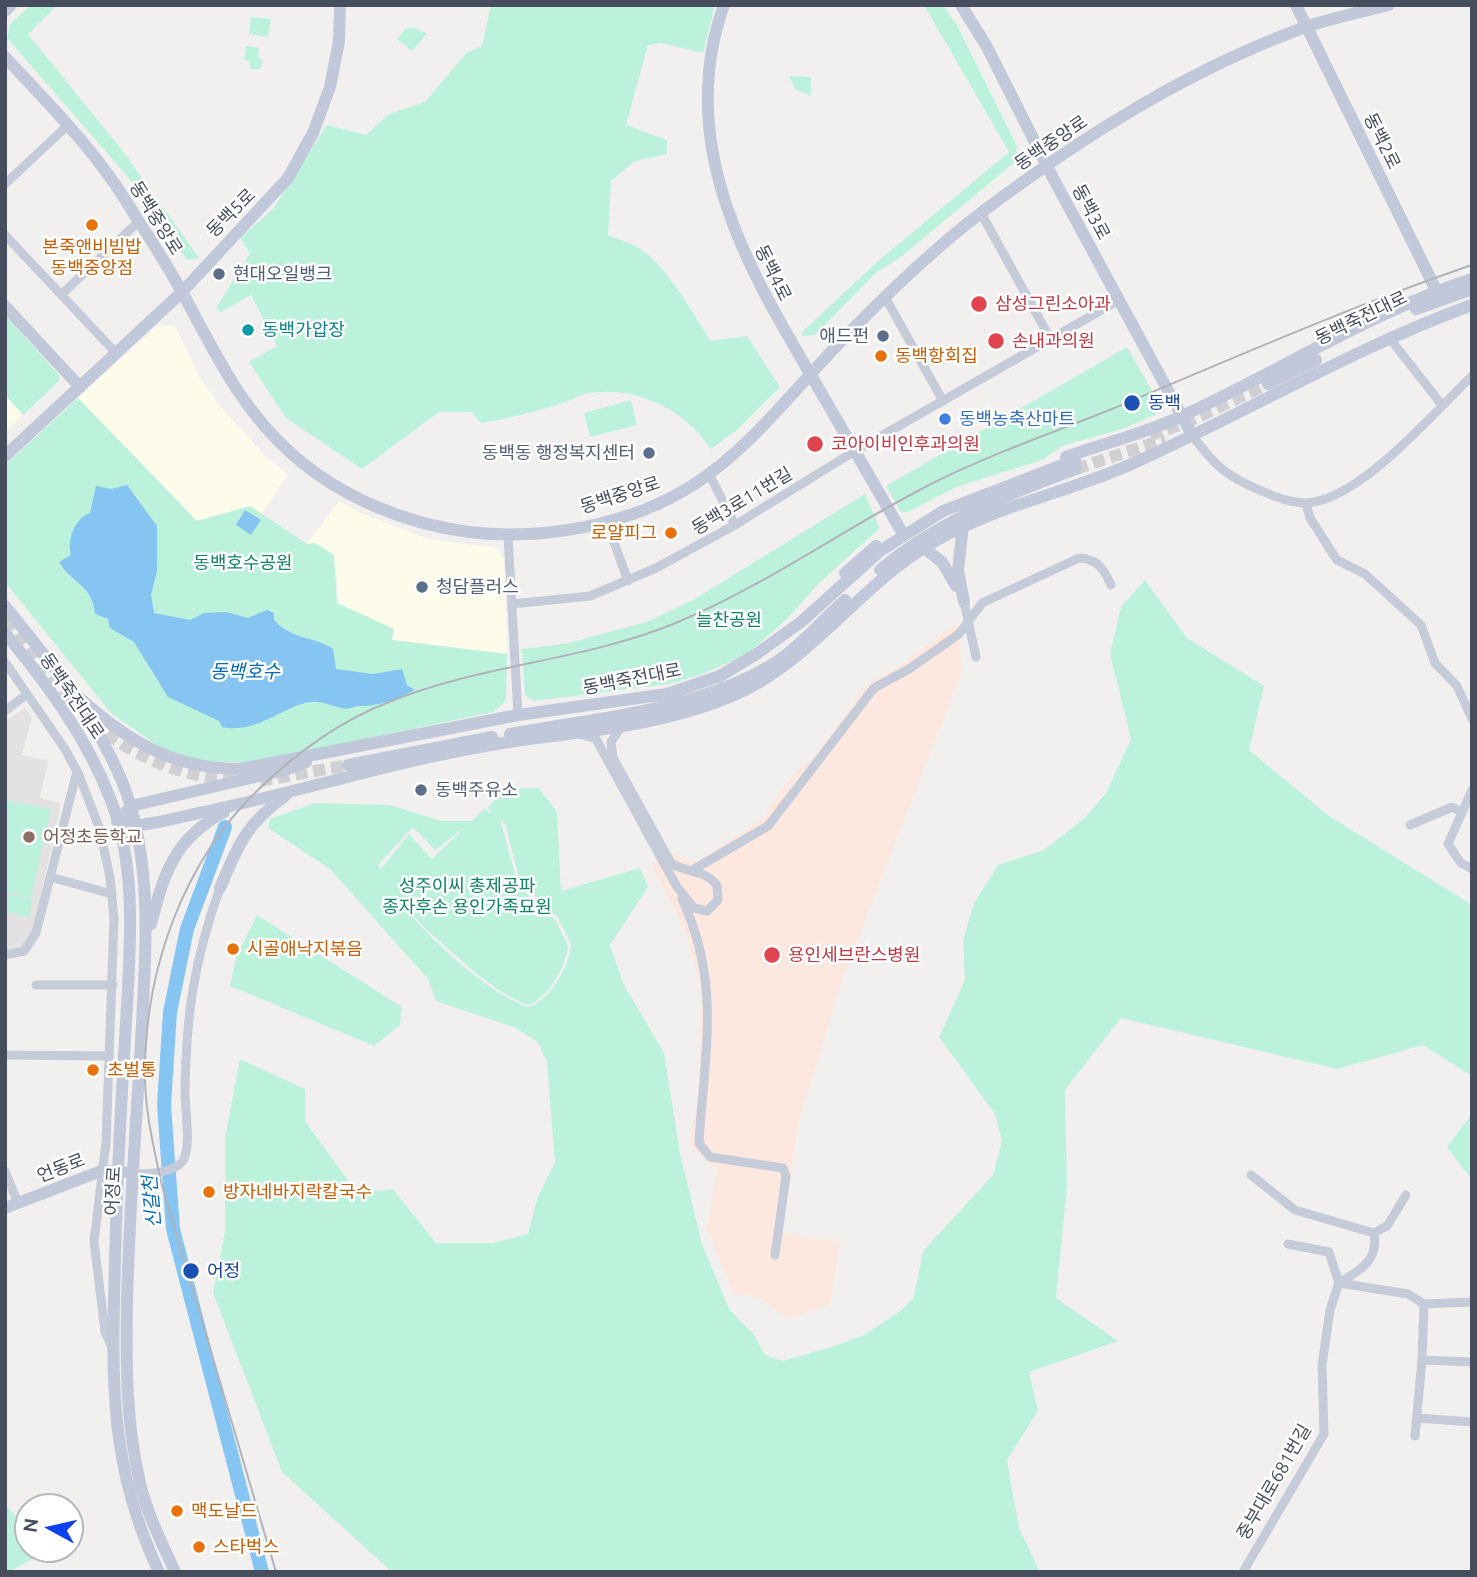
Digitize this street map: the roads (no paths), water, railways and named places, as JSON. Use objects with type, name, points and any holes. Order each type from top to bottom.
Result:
[{"type":"main road","points":[[5,11],[11,5]]},
{"type":"main road","name":"동백5로","points":[[5,456],[182,292],[272,197],[301,156],[330,87],[339,41],[340,5]]},
{"type":"main road","name":"동백4로","points":[[724,5],[708,75],[707,113],[713,168],[726,210],[753,272],[900,528]]},
{"type":"main road","name":"동백3로","points":[[961,5],[987,47],[1047,166],[1192,435]]},
{"type":"main road","name":"동백2로","points":[[1296,5],[1437,292]]},
{"type":"main road","name":"동백중앙로","points":[[5,57],[67,125],[123,196],[182,292],[233,386],[266,428],[304,464],[346,492],[400,516],[444,528],[508,536],[606,520],[663,501],[709,474],[754,434],[886,297],[981,213],[1047,166],[1178,83],[1306,27],[1389,5]]},
{"type":"main road","points":[[801,622],[860,557],[900,528],[951,499],[1132,437],[1180,417],[1437,292],[1472,279]]},
{"type":"main road","name":"동백죽전대로","points":[[1472,289],[1416,309],[1268,388],[1420,320],[1472,303]]},
{"type":"main road","points":[[342,749],[285,770],[131,806],[117,821],[135,826],[237,805],[402,764],[517,741],[621,727],[733,696],[782,667],[810,646],[883,578],[924,548],[962,526],[1002,509],[1070,490],[1136,463],[1472,303]]},
{"type":"main road","points":[[5,306],[80,387]]},
{"type":"main road","points":[[1233,391],[1223,404],[1223,410],[1228,415],[1237,413]]},
{"type":"main road","points":[[1132,437],[1141,442],[1145,450],[1145,456],[1136,463]]},
{"type":"main road","name":"동백죽전대로","points":[[342,749],[518,715],[680,689],[720,676],[801,622],[880,551],[943,511],[1075,464],[1001,497],[909,546],[775,663],[713,693],[659,708],[348,765]]},
{"type":"main road","points":[[962,526],[958,570],[964,602]]},
{"type":"main road","points":[[924,548],[947,569],[964,602]]},
{"type":"main road","name":"동백죽전대로","points":[[5,599],[68,688],[109,754],[131,806]]},
{"type":"main road","name":"동백죽전대로","points":[[5,606],[46,656]]},
{"type":"main road","name":"동백죽전대로","points":[[5,633],[80,733],[110,797],[117,821]]},
{"type":"main road","points":[[782,667],[796,644]]},
{"type":"main road","points":[[68,688],[130,739],[182,762],[210,769],[241,769],[342,749]]},
{"type":"main road","points":[[659,708],[697,708]]},
{"type":"main road","points":[[193,814],[185,811],[185,806],[215,786]]},
{"type":"main road","points":[[220,888],[246,833],[258,816],[292,792]]},
{"type":"main road","points":[[146,945],[163,875],[180,848],[214,817],[237,805]]},
{"type":"main road","name":"어정로","points":[[131,806],[143,865],[146,945],[131,1173],[126,1367],[130,1418],[141,1485],[164,1550],[175,1572]]},
{"type":"main road","name":"어정로","points":[[117,821],[130,906],[117,1172],[112,1347],[115,1424],[123,1471],[159,1572]]},
{"type":"main road","name":"언동로","points":[[11,1206],[101,1171],[131,1173]]},
{"type":"main road","points":[[151,1555],[164,1550]]},
{"type":"street","points":[[5,184],[67,125]]},
{"type":"street","points":[[981,213],[1051,340]]},
{"type":"street","points":[[61,295],[138,222]]},
{"type":"street","points":[[5,236],[116,353]]},
{"type":"street","points":[[886,297],[943,401]]},
{"type":"street","name":"동백3로11번길","points":[[512,604],[574,599],[628,582],[735,525],[855,452],[1119,300]]},
{"type":"street","points":[[1391,340],[1442,405]]},
{"type":"street","points":[[1192,435],[1215,467],[1252,488],[1284,500],[1306,503],[1351,489],[1472,376]]},
{"type":"street","points":[[709,474],[735,525]]},
{"type":"street","points":[[1306,503],[1310,518],[1337,560],[1365,574],[1421,625],[1435,663],[1457,686],[1472,719]]},
{"type":"street","points":[[606,520],[628,582]]},
{"type":"street","points":[[508,536],[518,715]]},
{"type":"street","points":[[691,871],[768,826],[823,759],[874,688],[909,669],[959,634],[968,618],[982,603],[1069,560],[1091,559],[1106,572],[1111,585]]},
{"type":"street","points":[[964,602],[976,657]]},
{"type":"street","points":[[5,662],[76,771],[99,827],[112,894],[113,985],[106,1143],[94,1254],[104,1332],[112,1347]]},
{"type":"street","points":[[5,711],[27,694]]},
{"type":"street","points":[[621,727],[611,742],[613,758],[666,857],[678,868],[710,877],[717,886],[719,896],[710,909],[698,911]]},
{"type":"street","points":[[578,733],[596,739],[677,887],[694,925],[706,973],[710,1016],[699,1143],[710,1157],[783,1168],[786,1177],[775,1255]]},
{"type":"street","points":[[5,955],[24,951],[36,933],[76,771]]},
{"type":"street","points":[[1472,789],[1466,810],[1448,844],[1461,863],[1472,869]]},
{"type":"street","points":[[1410,825],[1452,807],[1466,810]]},
{"type":"street","points":[[710,877],[717,856]]},
{"type":"street","points":[[50,877],[112,894]]},
{"type":"street","points":[[677,887],[698,911]]},
{"type":"street","points":[[131,1173],[147,1174],[176,1166],[182,1162],[187,1151],[185,1094],[190,1004],[201,940],[220,888]]},
{"type":"street","points":[[694,925],[698,911]]},
{"type":"street","points":[[36,985],[113,985]]},
{"type":"street","points":[[5,1055],[109,1056]]},
{"type":"street","points":[[5,1171],[11,1206]]},
{"type":"street","points":[[1251,1175],[1295,1210],[1374,1233],[1387,1226],[1406,1195]]},
{"type":"street","points":[[1339,1283],[1367,1265],[1377,1248],[1374,1233]]},
{"type":"street","points":[[1288,1244],[1329,1252],[1339,1283]]},
{"type":"street","points":[[1339,1283],[1409,1294],[1424,1304],[1472,1303]]},
{"type":"street","name":"중부대로681번길","points":[[1242,1572],[1324,1434],[1322,1365],[1330,1310],[1339,1283]]},
{"type":"street","points":[[1415,1436],[1424,1304]]},
{"type":"street","points":[[1422,1360],[1472,1362]]},
{"type":"street","points":[[1417,1418],[1472,1422]]},
{"type":"water","name":"동백호수","points":[[127,485],[157,526],[157,571],[151,595],[154,613],[190,620],[204,613],[226,612],[248,618],[267,610],[274,613],[274,620],[281,627],[333,649],[336,669],[373,674],[402,669],[407,685],[415,690],[388,702],[348,709],[319,702],[305,703],[255,725],[234,728],[222,727],[219,721],[168,697],[134,642],[110,628],[108,619],[95,614],[86,590],[59,562],[71,555],[73,531],[80,520],[90,513],[96,486],[111,489]]},
{"type":"water","points":[[245,510],[261,520],[251,535],[236,525]]},
{"type":"waterway","name":"신갈천","points":[[225,827],[187,929],[170,1012],[164,1105],[173,1229],[262,1572]]},
{"type":"tunnel","points":[[1150,435],[1183,424],[1268,384]]},
{"type":"tunnel","points":[[1076,469],[1165,439]]},
{"type":"tunnel","points":[[5,621],[71,698]]},
{"type":"tunnel","points":[[94,721],[123,745],[159,763],[197,775],[235,780]]},
{"type":"tunnel","points":[[260,781],[348,765]]},
{"type":"tram line","points":[[276,1572],[161,1182],[145,1083],[147,1030],[162,954],[190,883],[209,849],[232,818],[258,790],[303,751],[336,728],[371,710],[424,689],[607,646],[678,622],[743,591],[955,472],[1335,316],[1472,265]]},
{"type":"place","name":"본죽앤비빔밥 동백중앙점","points":[[92,225]]},
{"type":"place","name":"현대오일뱅크","points":[[219,274]]},
{"type":"place","name":"삼성그린소아과","points":[[979,304]]},
{"type":"place","name":"동백가압장","points":[[248,330]]},
{"type":"place","name":"애드펀","points":[[883,336]]},
{"type":"place","name":"손내과의원","points":[[996,341]]},
{"type":"place","name":"동백항회집","points":[[881,356]]},
{"type":"place","name":"동백","points":[[1132,403]]},
{"type":"place","name":"동백농축산마트","points":[[945,419]]},
{"type":"place","name":"코아이비인후과의원","points":[[815,444]]},
{"type":"place","name":"동백동 행정복지센터","points":[[649,453]]},
{"type":"place","name":"로얄피그","points":[[671,533]]},
{"type":"place","name":"청담플러스","points":[[422,587]]},
{"type":"place","name":"동백주유소","points":[[421,790]]},
{"type":"place","name":"어정초등학교","points":[[29,837]]},
{"type":"place","name":"시골애낙지볶음","points":[[233,949]]},
{"type":"place","name":"용인세브란스병원","points":[[772,955]]},
{"type":"place","name":"초벌통","points":[[93,1070]]},
{"type":"place","name":"방자네바지락칼국수","points":[[209,1192]]},
{"type":"place","name":"어정","points":[[191,1271]]},
{"type":"place","name":"맥도날드","points":[[177,1511]]},
{"type":"place","name":"스타벅스","points":[[199,1547]]},
{"type":"park label","name":"동백호수공원","points":[[243,563]]},
{"type":"park label","name":"늘찬공원","points":[[729,620]]},
{"type":"park label","name":"성주이씨 총제공파 종자후손 용인가족묘원","points":[[467,896]]}]
